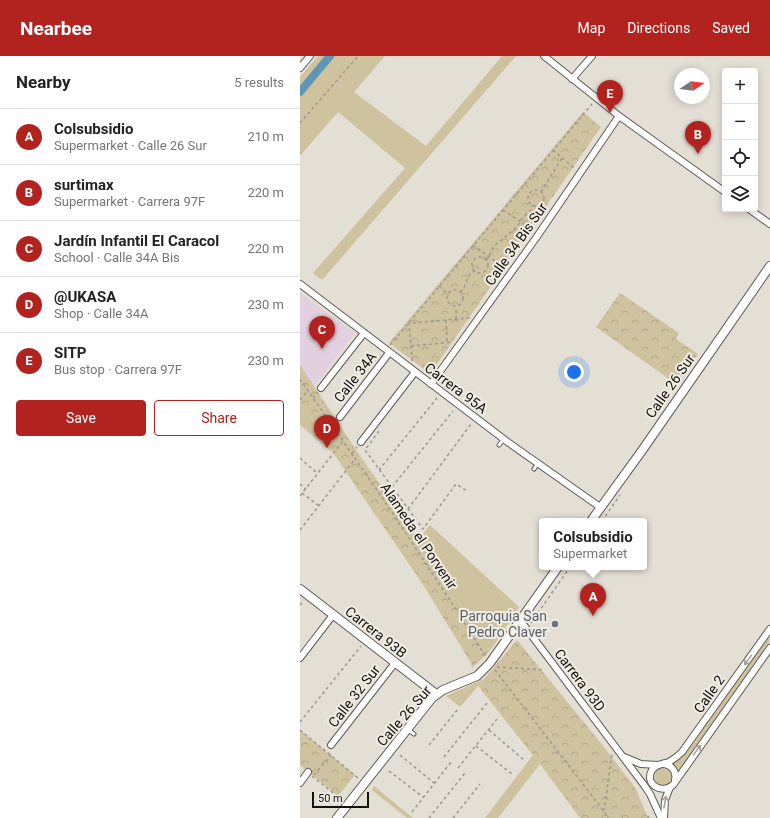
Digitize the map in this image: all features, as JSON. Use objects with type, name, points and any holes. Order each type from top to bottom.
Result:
[{"type":"street","points":[[300,68],[310,56]]},
{"type":"street","points":[[544,56],[619,116],[722,190]]},
{"type":"street","points":[[572,79],[592,56]]},
{"type":"street","name":"Calle 34 Bis Sur","points":[[431,384],[536,238],[619,116]]},
{"type":"street","points":[[753,212],[770,224]]},
{"type":"street","name":"Calle 26 Sur","points":[[593,518],[641,452],[770,266]]},
{"type":"street","name":"Carrera 95A","points":[[300,284],[504,439],[600,507]]},
{"type":"street","points":[[321,388],[364,333]]},
{"type":"street","name":"Calle 34A","points":[[340,417],[389,352]]},
{"type":"street","points":[[361,442],[415,372]]},
{"type":"street","name":"Calle 26 Sur","points":[[336,818],[410,731],[436,694],[476,676],[491,665],[520,620],[556,570]]},
{"type":"street","name":"Carrera 93B","points":[[300,589],[436,694]]},
{"type":"street","points":[[300,658],[333,615]]},
{"type":"street","name":"Carrera 93D","points":[[520,620],[640,780],[650,794],[662,818]]},
{"type":"street","name":"Calle 2","points":[[659,764],[669,762],[682,752],[770,629]]},
{"type":"street","name":"Calle 2","points":[[675,782],[770,648]]},
{"type":"street","name":"Calle 32 Sur","points":[[331,745],[395,663]]},
{"type":"street","name":"Carrera 93D","points":[[621,755],[641,764],[659,764]]},
{"type":"street","points":[[659,764],[668,765],[673,769],[676,775],[675,782],[670,788],[659,789],[653,784],[650,777],[652,770],[659,764]]},
{"type":"street","points":[[300,783],[308,772]]},
{"type":"street","name":"Carrera 93D","points":[[650,777],[650,794]]},
{"type":"street","name":"Carrera 93D","points":[[640,780],[649,786],[659,789]]},
{"type":"street","name":"Carrera 93D","points":[[662,818],[665,800],[670,788]]},
{"type":"lane","points":[[499,445],[504,439]]},
{"type":"lane","points":[[534,469],[538,463]]},
{"type":"path","points":[[300,123],[358,56]]},
{"type":"path","points":[[390,345],[592,104]]},
{"type":"path","points":[[552,150],[575,169]]},
{"type":"path","points":[[541,192],[562,158]]},
{"type":"path","points":[[535,191],[541,192],[544,199],[542,204],[538,206],[529,202],[529,195],[535,191]]},
{"type":"path","points":[[486,260],[496,243],[507,236],[521,222],[523,217],[531,210],[533,205]]},
{"type":"path","points":[[503,210],[533,230]]},
{"type":"path","points":[[473,245],[506,269]]},
{"type":"path","points":[[482,257],[486,260],[488,265],[486,270],[479,273],[474,271],[472,266],[474,260],[482,257]]},
{"type":"path","points":[[460,292],[466,285],[469,275],[474,271]]},
{"type":"path","points":[[439,286],[448,294]]},
{"type":"path","points":[[448,294],[455,290],[460,292]]},
{"type":"path","points":[[448,294],[447,299],[449,304],[456,306],[462,302],[460,292]]},
{"type":"path","points":[[456,306],[456,319]]},
{"type":"path","points":[[409,322],[472,318]]},
{"type":"path","points":[[446,320],[447,342]]},
{"type":"path","points":[[409,322],[412,362]]},
{"type":"path","points":[[411,346],[456,342]]},
{"type":"path","name":"Alameda el Porvenir","points":[[300,379],[461,617],[491,665],[609,818]]},
{"type":"path","points":[[300,400],[308,390]]},
{"type":"path","points":[[379,470],[437,398]]},
{"type":"path","points":[[392,487],[453,411]]},
{"type":"path","points":[[408,509],[471,424]]},
{"type":"path","points":[[300,496],[343,441]]},
{"type":"path","points":[[352,454],[361,442]]},
{"type":"path","points":[[364,450],[424,529],[456,484],[466,491]]},
{"type":"path","points":[[300,458],[318,473]]},
{"type":"path","points":[[300,530],[355,459]]},
{"type":"path","points":[[300,484],[306,489]]},
{"type":"path","points":[[302,493],[319,506]]},
{"type":"path","points":[[300,722],[366,640]]},
{"type":"path","points":[[491,665],[544,670]]},
{"type":"path","points":[[444,757],[487,703]]},
{"type":"path","points":[[429,745],[458,709]]},
{"type":"path","points":[[458,768],[497,719]]},
{"type":"path","points":[[300,730],[365,783]]},
{"type":"path","points":[[489,730],[524,760]]},
{"type":"path","points":[[476,746],[512,774]]},
{"type":"path","points":[[604,811],[612,754]]},
{"type":"path","points":[[313,777],[331,755]]},
{"type":"path","points":[[400,755],[434,783]]},
{"type":"path","points":[[412,812],[451,762]]},
{"type":"path","points":[[389,771],[423,797]]},
{"type":"path","points":[[308,772],[347,805]]},
{"type":"path","points":[[429,818],[465,773]]},
{"type":"path","points":[[453,818],[480,784]]},
{"type":"shaded area","points":[[300,293],[355,333],[314,386],[300,365]]},
{"type":"green space","points":[[318,56],[385,56],[354,92],[426,146],[502,56],[516,56],[322,280],[313,273],[405,168],[338,112],[300,156],[300,77]]},
{"type":"green space","points":[[583,112],[601,127],[435,367],[430,370],[424,369],[389,343]]},
{"type":"green space","points":[[620,293],[679,333],[676,339],[698,354],[676,384],[596,327]]},
{"type":"green space","points":[[300,365],[358,453],[419,539],[490,651],[472,668],[471,663],[422,583],[348,475],[300,401]]},
{"type":"green space","points":[[300,401],[333,453],[300,425]]},
{"type":"green space","points":[[430,525],[519,607],[490,651],[419,539]]},
{"type":"green space","points":[[770,635],[769,643],[678,772],[673,764],[687,752]]},
{"type":"green space","points":[[517,640],[604,747],[636,789],[648,818],[580,818],[540,764],[478,686]]},
{"type":"green space","points":[[484,679],[460,707],[446,696]]},
{"type":"green space","points":[[300,730],[355,775],[338,796],[300,765]]},
{"type":"green space","points":[[533,755],[540,764],[498,818],[485,818]]},
{"type":"green space","points":[[659,768],[667,768],[672,773],[670,784],[667,786],[659,786],[654,781],[654,773]]},
{"type":"green space","points":[[374,786],[413,818],[407,818],[372,790]]},
{"type":"waterway","points":[[300,92],[330,56]]},
{"type":"place","name":"SITP","points":[[610,113]]},
{"type":"place","name":"surtimax","points":[[698,154]]},
{"type":"place","name":"Jardín Infantil El Caracol","points":[[322,349]]},
{"type":"place","name":"@UKASA","points":[[327,448]]},
{"type":"place","name":"Colsubsidio","points":[[593,616]]},
{"type":"place","name":"Parroquia San Pedro Claver","points":[[555,624]]}]
